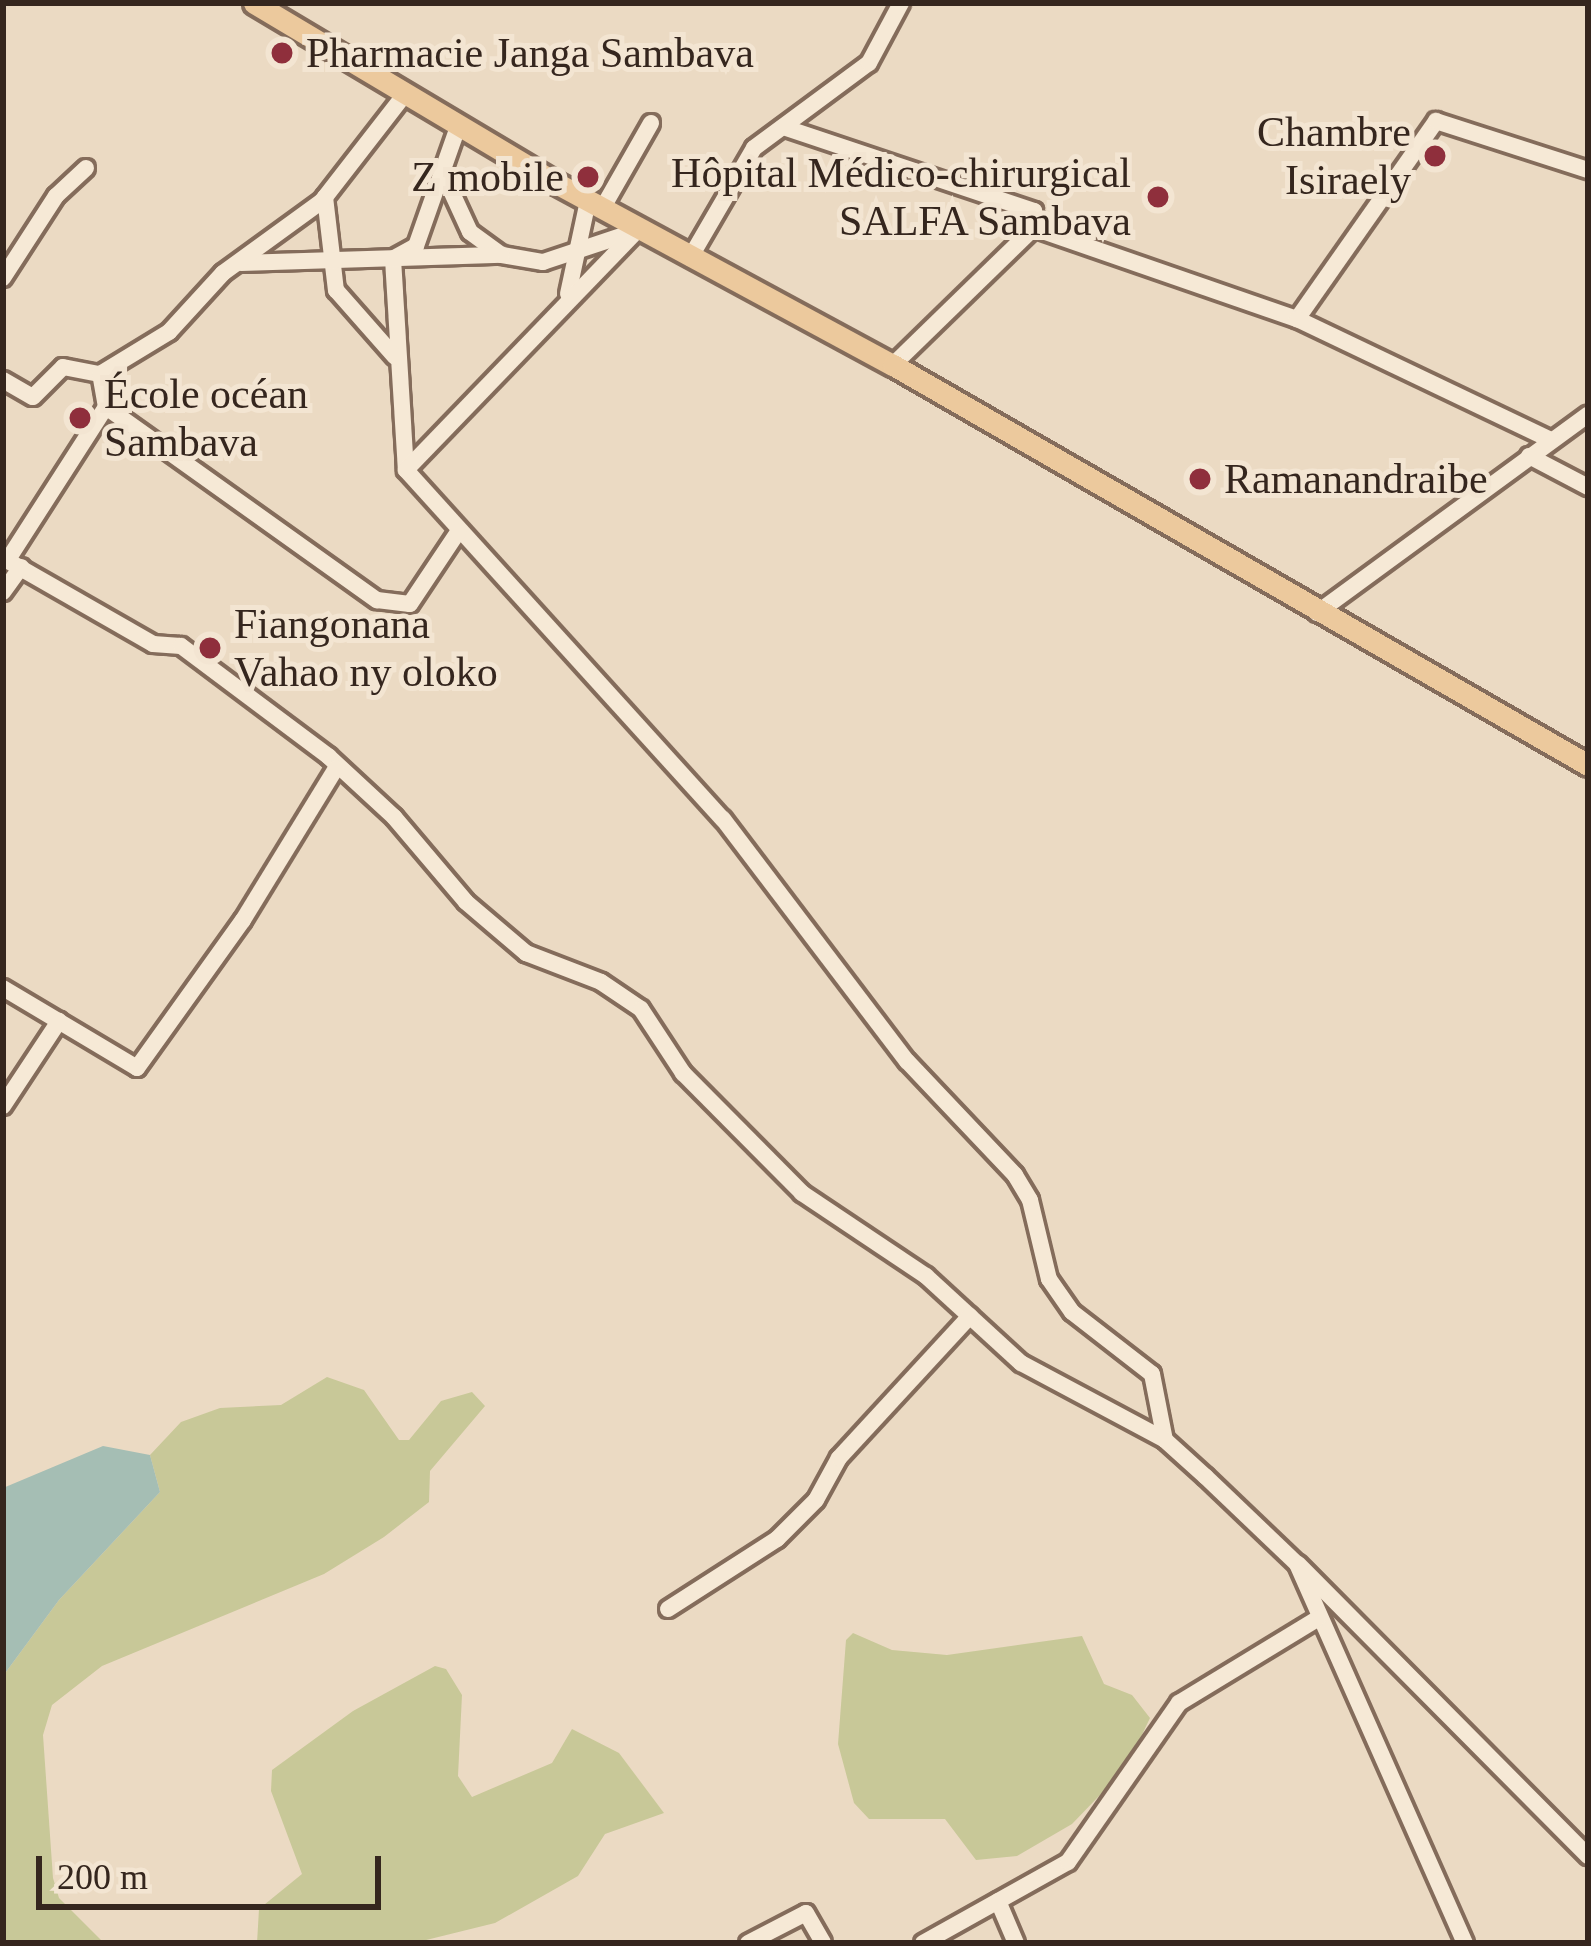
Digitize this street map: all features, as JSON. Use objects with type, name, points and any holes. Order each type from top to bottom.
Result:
[{"type":"main road","points":[[254,3],[595,205],[893,365],[1588,765]]},
{"type":"street","points":[[690,258],[754,148],[868,63],[901,3]]},
{"type":"street","points":[[3,380],[33,397],[63,367],[100,374],[169,332],[241,263],[325,197],[405,94]]},
{"type":"street","points":[[1297,319],[1436,121],[1588,170]]},
{"type":"street","points":[[568,297],[574,253],[595,205],[651,123]]},
{"type":"street","points":[[393,259],[416,246],[459,124]]},
{"type":"street","points":[[783,127],[1034,211],[1034,228],[893,365]]},
{"type":"street","points":[[3,278],[56,196],[86,167]]},
{"type":"street","points":[[441,169],[470,232],[502,255]]},
{"type":"street","points":[[325,197],[336,290],[395,357]]},
{"type":"street","points":[[1034,228],[1297,319],[1549,439]]},
{"type":"street","points":[[241,263],[502,255],[543,262],[639,229]]},
{"type":"street","points":[[406,470],[568,297],[639,229]]},
{"type":"street","points":[[393,259],[395,357],[406,470],[723,819],[907,1061],[1015,1175],[1030,1200],[1049,1279],[1072,1312],[1152,1374],[1166,1440]]},
{"type":"street","points":[[3,592],[10,562],[106,407],[100,374]]},
{"type":"street","points":[[106,407],[377,600],[410,604],[458,532]]},
{"type":"street","points":[[1317,613],[1549,439],[1588,415]]},
{"type":"street","points":[[1567,429],[1588,440]]},
{"type":"street","points":[[1529,456],[1588,487]]},
{"type":"street","points":[[10,562],[154,644],[181,646],[336,768],[526,953],[601,982],[641,1009],[683,1073],[802,1193],[926,1276],[1021,1363],[1166,1440],[1298,1564],[1588,1856]]},
{"type":"street","points":[[3,988],[136,1068],[243,920],[336,768]]},
{"type":"street","points":[[3,1106],[59,1021]]},
{"type":"street","points":[[668,1609],[777,1539],[817,1500],[839,1458],[970,1316]]},
{"type":"street","points":[[1298,1564],[1317,1619],[1465,1943]]},
{"type":"street","points":[[923,1943],[1083,1849],[1179,1703],[1317,1619]]},
{"type":"street","points":[[998,1901],[1016,1943]]},
{"type":"street","points":[[748,1943],[806,1913],[823,1943]]},
{"type":"green space","points":[[327,1377],[364,1390],[399,1440],[409,1440],[441,1401],[472,1392],[485,1406],[430,1471],[429,1502],[384,1537],[324,1574],[102,1666],[52,1705],[43,1735],[53,1878],[59,1898],[104,1943],[3,1943],[3,1676],[59,1600],[160,1492],[150,1455],[181,1422],[220,1408],[281,1405]]},
{"type":"green space","points":[[853,1633],[892,1650],[947,1655],[1082,1636],[1104,1684],[1132,1695],[1150,1718],[1126,1768],[1072,1824],[1017,1856],[976,1860],[945,1819],[869,1819],[854,1803],[838,1744],[846,1640]]},
{"type":"green space","points":[[435,1666],[446,1669],[462,1695],[458,1776],[472,1797],[552,1763],[572,1729],[619,1753],[664,1813],[605,1834],[578,1876],[495,1923],[414,1943],[257,1943],[259,1909],[302,1874],[271,1791],[272,1770],[353,1711]]},
{"type":"shaded area","points":[[103,1446],[150,1455],[160,1492],[59,1600],[3,1676],[3,1488]]},
{"type":"place","name":"Pharmacie Janga Sambava","points":[[282,53]]},
{"type":"place","name":"Chambre Isiraely","points":[[1435,156]]},
{"type":"place","name":"Z mobile","points":[[588,177]]},
{"type":"place","name":"Hôpital Médico-chirurgical SALFA Sambava","points":[[1158,197]]},
{"type":"place","name":"École océan Sambava","points":[[80,418]]},
{"type":"place","name":"Ramanandraibe","points":[[1200,479]]},
{"type":"place","name":"Fiangonana Vahao ny oloko","points":[[210,648]]}]
